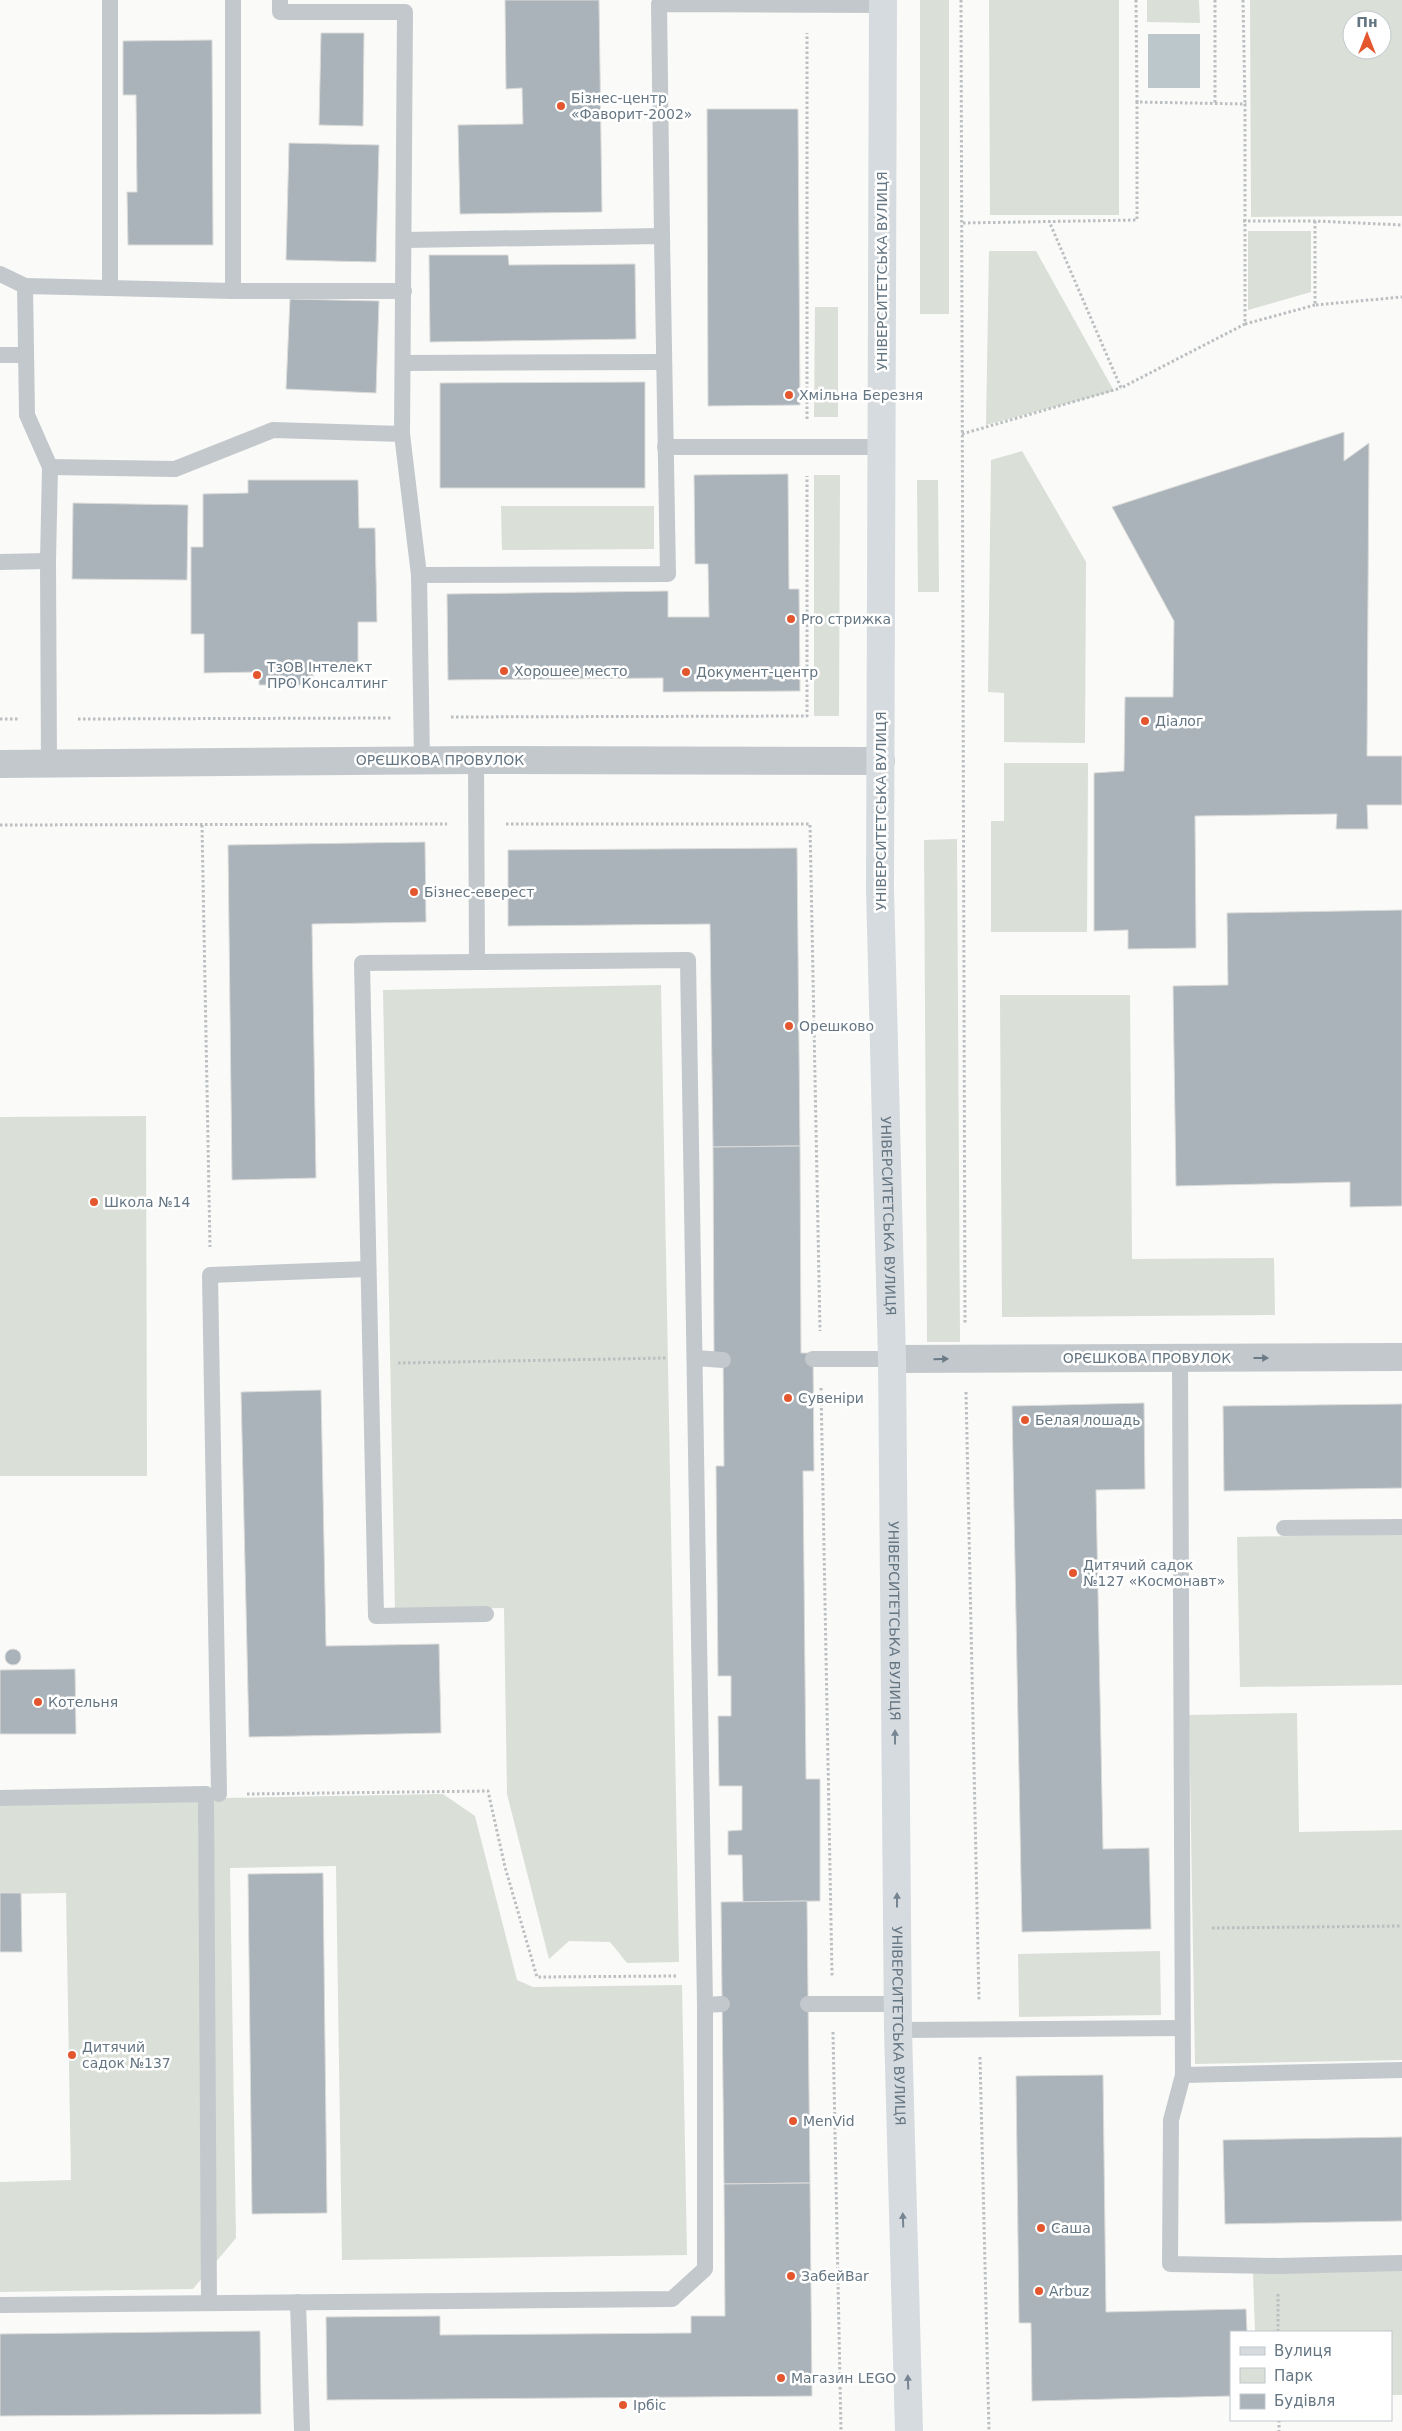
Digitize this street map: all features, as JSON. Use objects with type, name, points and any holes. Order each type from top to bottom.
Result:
[{"type":"main road","name":"УНІВЕРСИТЕТСЬКА ВУЛИЦЯ","points":[[882,2],[880,889],[892,1359],[897,2004],[909,2431]]},
{"type":"street","name":"ОРЄШКОВА ПРОВУЛОК","points":[[0,764],[422,760],[881,761]]},
{"type":"street","name":"ОРЄШКОВА ПРОВУЛОК","points":[[892,1359],[1402,1357]]},
{"type":"lane","points":[[110,0],[110,288]]},
{"type":"lane","points":[[233,0],[233,291]]},
{"type":"lane","points":[[280,0],[280,12],[405,12],[405,240],[402,434],[420,575],[422,760]]},
{"type":"lane","points":[[420,575],[668,574],[658,2],[807,5],[882,2]]},
{"type":"lane","points":[[405,240],[662,236]]},
{"type":"lane","points":[[0,274],[26,286],[233,291],[404,291]]},
{"type":"lane","points":[[26,286],[27,415],[50,467],[48,561],[49,764]]},
{"type":"lane","points":[[0,355],[26,355]]},
{"type":"lane","points":[[404,363],[664,362]]},
{"type":"lane","points":[[50,467],[175,469],[273,430],[402,434]]},
{"type":"lane","points":[[665,447],[882,447]]},
{"type":"lane","points":[[0,562],[48,561]]},
{"type":"lane","points":[[476,760],[477,961]]},
{"type":"lane","points":[[0,2305],[672,2299],[705,2269],[705,2005],[703,1976],[688,960],[477,961],[362,964],[376,1616],[486,1614]]},
{"type":"lane","points":[[219,1794],[210,1275],[368,1269]]},
{"type":"lane","points":[[695,1358],[723,1360]]},
{"type":"lane","points":[[1180,1358],[1183,2075],[1171,2120],[1170,2264],[1278,2266],[1402,2262]]},
{"type":"lane","points":[[817,1359],[892,1359]]},
{"type":"lane","points":[[1284,1528],[1402,1527]]},
{"type":"lane","points":[[0,1798],[206,1794],[209,2303]]},
{"type":"lane","points":[[705,2005],[722,2004]]},
{"type":"lane","points":[[808,2004],[897,2004]]},
{"type":"lane","points":[[898,2030],[1182,2028]]},
{"type":"lane","points":[[1183,2075],[1402,2070]]},
{"type":"lane","points":[[298,2302],[302,2431]]},
{"type":"path","points":[[961,0],[966,1359],[989,2431]]},
{"type":"path","points":[[963,223],[1137,220],[1136,0]]},
{"type":"path","points":[[1214,0],[1215,103]]},
{"type":"path","points":[[1243,0],[1245,324]]},
{"type":"path","points":[[806,716],[807,5]]},
{"type":"path","points":[[1137,102],[1245,104]]},
{"type":"path","points":[[1049,221],[1121,388]]},
{"type":"path","points":[[1243,221],[1314,221],[1402,225]]},
{"type":"path","points":[[1314,221],[1315,305]]},
{"type":"path","points":[[962,434],[1121,388],[1245,324],[1315,305],[1402,297]]},
{"type":"path","points":[[0,826],[810,824],[817,1359],[841,2431]]},
{"type":"path","points":[[202,825],[210,1275]]},
{"type":"path","points":[[370,1363],[695,1358]]},
{"type":"path","points":[[219,1794],[488,1791],[505,1867],[537,1977],[703,1976]]},
{"type":"path","points":[[1181,1928],[1402,1926]]},
{"type":"path","points":[[1278,2266],[1278,2331]]},
{"type":"green space","points":[[920,0],[949,0],[949,314],[920,314]]},
{"type":"green space","points":[[989,0],[1119,0],[1119,215],[990,215]]},
{"type":"green space","points":[[1147,0],[1199,0],[1200,23],[1147,22]]},
{"type":"green space","points":[[1250,0],[1402,0],[1402,216],[1251,217]]},
{"type":"green space","points":[[1248,231],[1311,231],[1311,292],[1248,310]]},
{"type":"green space","points":[[989,251],[1036,251],[1114,391],[986,425]]},
{"type":"green space","points":[[815,307],[838,307],[838,417],[814,417]]},
{"type":"green space","points":[[1022,451],[1086,562],[1085,743],[1004,742],[1004,693],[988,692],[991,460]]},
{"type":"green space","points":[[814,475],[840,475],[839,716],[814,716]]},
{"type":"green space","points":[[917,480],[938,480],[939,592],[918,592]]},
{"type":"green space","points":[[501,506],[654,506],[654,549],[502,550]]},
{"type":"green space","points":[[1004,763],[1088,763],[1087,932],[991,932],[991,821],[1004,821]]},
{"type":"green space","points":[[957,839],[960,1342],[927,1342],[924,840]]},
{"type":"green space","points":[[661,985],[679,1962],[627,1963],[610,1942],[569,1941],[549,1959],[507,1794],[504,1608],[395,1610],[383,990]]},
{"type":"green space","points":[[1000,995],[1130,995],[1132,1259],[1274,1258],[1275,1315],[1002,1317]]},
{"type":"green space","points":[[146,1116],[147,1476],[0,1476],[0,1117]]},
{"type":"green space","points":[[1402,1534],[1402,1685],[1240,1687],[1237,1537]]},
{"type":"green space","points":[[1297,1713],[1299,1832],[1402,1830],[1402,2060],[1195,2064],[1189,1715]]},
{"type":"green space","points":[[443,1794],[475,1816],[517,1980],[533,1987],[682,1985],[687,2255],[342,2260],[336,1866],[230,1868],[236,2238],[193,2289],[0,2292],[0,2182],[71,2180],[66,1893],[0,1894],[0,1802]]},
{"type":"green space","points":[[1160,1951],[1161,2015],[1019,2017],[1018,1954]]},
{"type":"green space","points":[[1402,2270],[1402,2395],[1392,2395],[1392,2331],[1255,2331],[1253,2273]]},
{"type":"shaded area","points":[[1148,34],[1200,34],[1200,88],[1148,88]]},
{"type":"building","name":"Бізнес-центр «Фаворит-2002»","points":[[505,0],[599,0],[602,212],[460,214],[458,125],[523,124],[522,88],[506,89]]},
{"type":"building","points":[[321,33],[364,33],[363,126],[319,125]]},
{"type":"building","points":[[212,40],[213,245],[128,245],[127,192],[137,192],[136,95],[123,95],[123,41]]},
{"type":"building","points":[[707,109],[798,109],[800,405],[708,406]]},
{"type":"building","points":[[289,143],[379,145],[376,262],[286,260]]},
{"type":"building","points":[[429,255],[508,255],[509,265],[635,264],[636,339],[430,342]]},
{"type":"building","points":[[290,299],[379,301],[376,393],[286,389]]},
{"type":"building","points":[[645,382],[645,488],[440,488],[440,383]]},
{"type":"building","points":[[1344,432],[1344,461],[1369,443],[1367,756],[1402,756],[1402,805],[1367,805],[1368,829],[1336,829],[1337,814],[1195,816],[1196,948],[1128,949],[1128,930],[1094,931],[1094,773],[1124,771],[1125,697],[1173,697],[1174,621],[1112,507]]},
{"type":"building","points":[[788,474],[789,589],[799,589],[800,691],[663,692],[663,678],[448,680],[447,594],[668,591],[668,617],[709,617],[708,564],[695,564],[694,475]]},
{"type":"building","points":[[248,480],[358,480],[359,528],[375,528],[377,622],[358,622],[358,669],[313,669],[313,685],[259,685],[259,672],[204,673],[204,634],[191,634],[191,547],[203,547],[203,494],[248,493]]},
{"type":"building","points":[[73,503],[188,505],[187,580],[72,579]]},
{"type":"building","points":[[425,842],[426,922],[312,924],[316,1178],[232,1180],[228,845]]},
{"type":"building","points":[[797,848],[800,1146],[713,1147],[710,924],[508,926],[508,850]]},
{"type":"building","points":[[1402,910],[1402,1206],[1350,1207],[1350,1182],[1176,1186],[1173,986],[1228,985],[1227,913]]},
{"type":"building","points":[[800,1146],[801,1353],[813,1353],[814,1471],[803,1471],[806,1779],[820,1779],[820,1901],[743,1902],[742,1855],[728,1855],[728,1831],[742,1830],[742,1786],[719,1786],[718,1716],[731,1716],[731,1676],[718,1676],[716,1466],[724,1466],[723,1353],[714,1353],[713,1147]]},
{"type":"building","points":[[321,1390],[326,1646],[439,1644],[441,1733],[249,1737],[241,1392]]},
{"type":"building","points":[[1144,1403],[1145,1489],[1096,1490],[1103,1849],[1149,1848],[1151,1929],[1022,1932],[1012,1406]]},
{"type":"building","points":[[1402,1404],[1402,1488],[1224,1491],[1223,1406]]},
{"type":"building","points":[[13,1649],[21,1657],[13,1665],[5,1657]]},
{"type":"building","name":"Котельня","points":[[75,1669],[76,1734],[0,1734],[0,1670]]},
{"type":"building","points":[[323,1873],[327,2213],[252,2214],[248,1874]]},
{"type":"building","points":[[0,1893],[21,1893],[22,1952],[0,1952]]},
{"type":"building","points":[[807,1901],[810,2183],[724,2184],[721,1902]]},
{"type":"building","points":[[1103,2075],[1106,2312],[1246,2309],[1247,2331],[1230,2331],[1230,2396],[1032,2401],[1031,2323],[1019,2323],[1016,2076]]},
{"type":"building","points":[[1402,2137],[1402,2221],[1225,2224],[1223,2140]]},
{"type":"building","points":[[810,2183],[812,2396],[327,2400],[326,2317],[440,2316],[440,2335],[691,2333],[691,2316],[725,2316],[724,2184]]},
{"type":"building","points":[[260,2331],[261,2414],[0,2416],[0,2334]]},
{"type":"place","name":"Бізнес-центр «Фаворит-2002»","points":[[561,106]]},
{"type":"place","name":"Хмільна Березня","points":[[789,395]]},
{"type":"place","name":"Pro стрижка","points":[[791,619]]},
{"type":"place","name":"Хорошее место","points":[[504,671]]},
{"type":"place","name":"Документ-центр","points":[[686,672]]},
{"type":"place","name":"ТзОВ Інтелект ПРО Консалтинг","points":[[257,675]]},
{"type":"place","name":"Діалог","points":[[1145,721]]},
{"type":"place","name":"Бізнес-еверест","points":[[414,892]]},
{"type":"place","name":"Орешково","points":[[789,1026]]},
{"type":"place","name":"Школа №14","points":[[94,1202]]},
{"type":"place","name":"Сувеніри","points":[[788,1398]]},
{"type":"place","name":"Белая лошадь","points":[[1025,1420]]},
{"type":"place","name":"Дитячий садок №127 «Космонавт»","points":[[1073,1573]]},
{"type":"place","name":"Котельня","points":[[38,1702]]},
{"type":"place","name":"Дитячий садок №137","points":[[72,2055]]},
{"type":"place","name":"MenVid","points":[[793,2121]]},
{"type":"place","name":"Саша","points":[[1041,2228]]},
{"type":"place","name":"ЗабейBar","points":[[791,2276]]},
{"type":"place","name":"Arbuz","points":[[1039,2291]]},
{"type":"place","name":"Магазин LEGO","points":[[781,2378]]},
{"type":"place","name":"Ірбіс","points":[[623,2405]]}]
